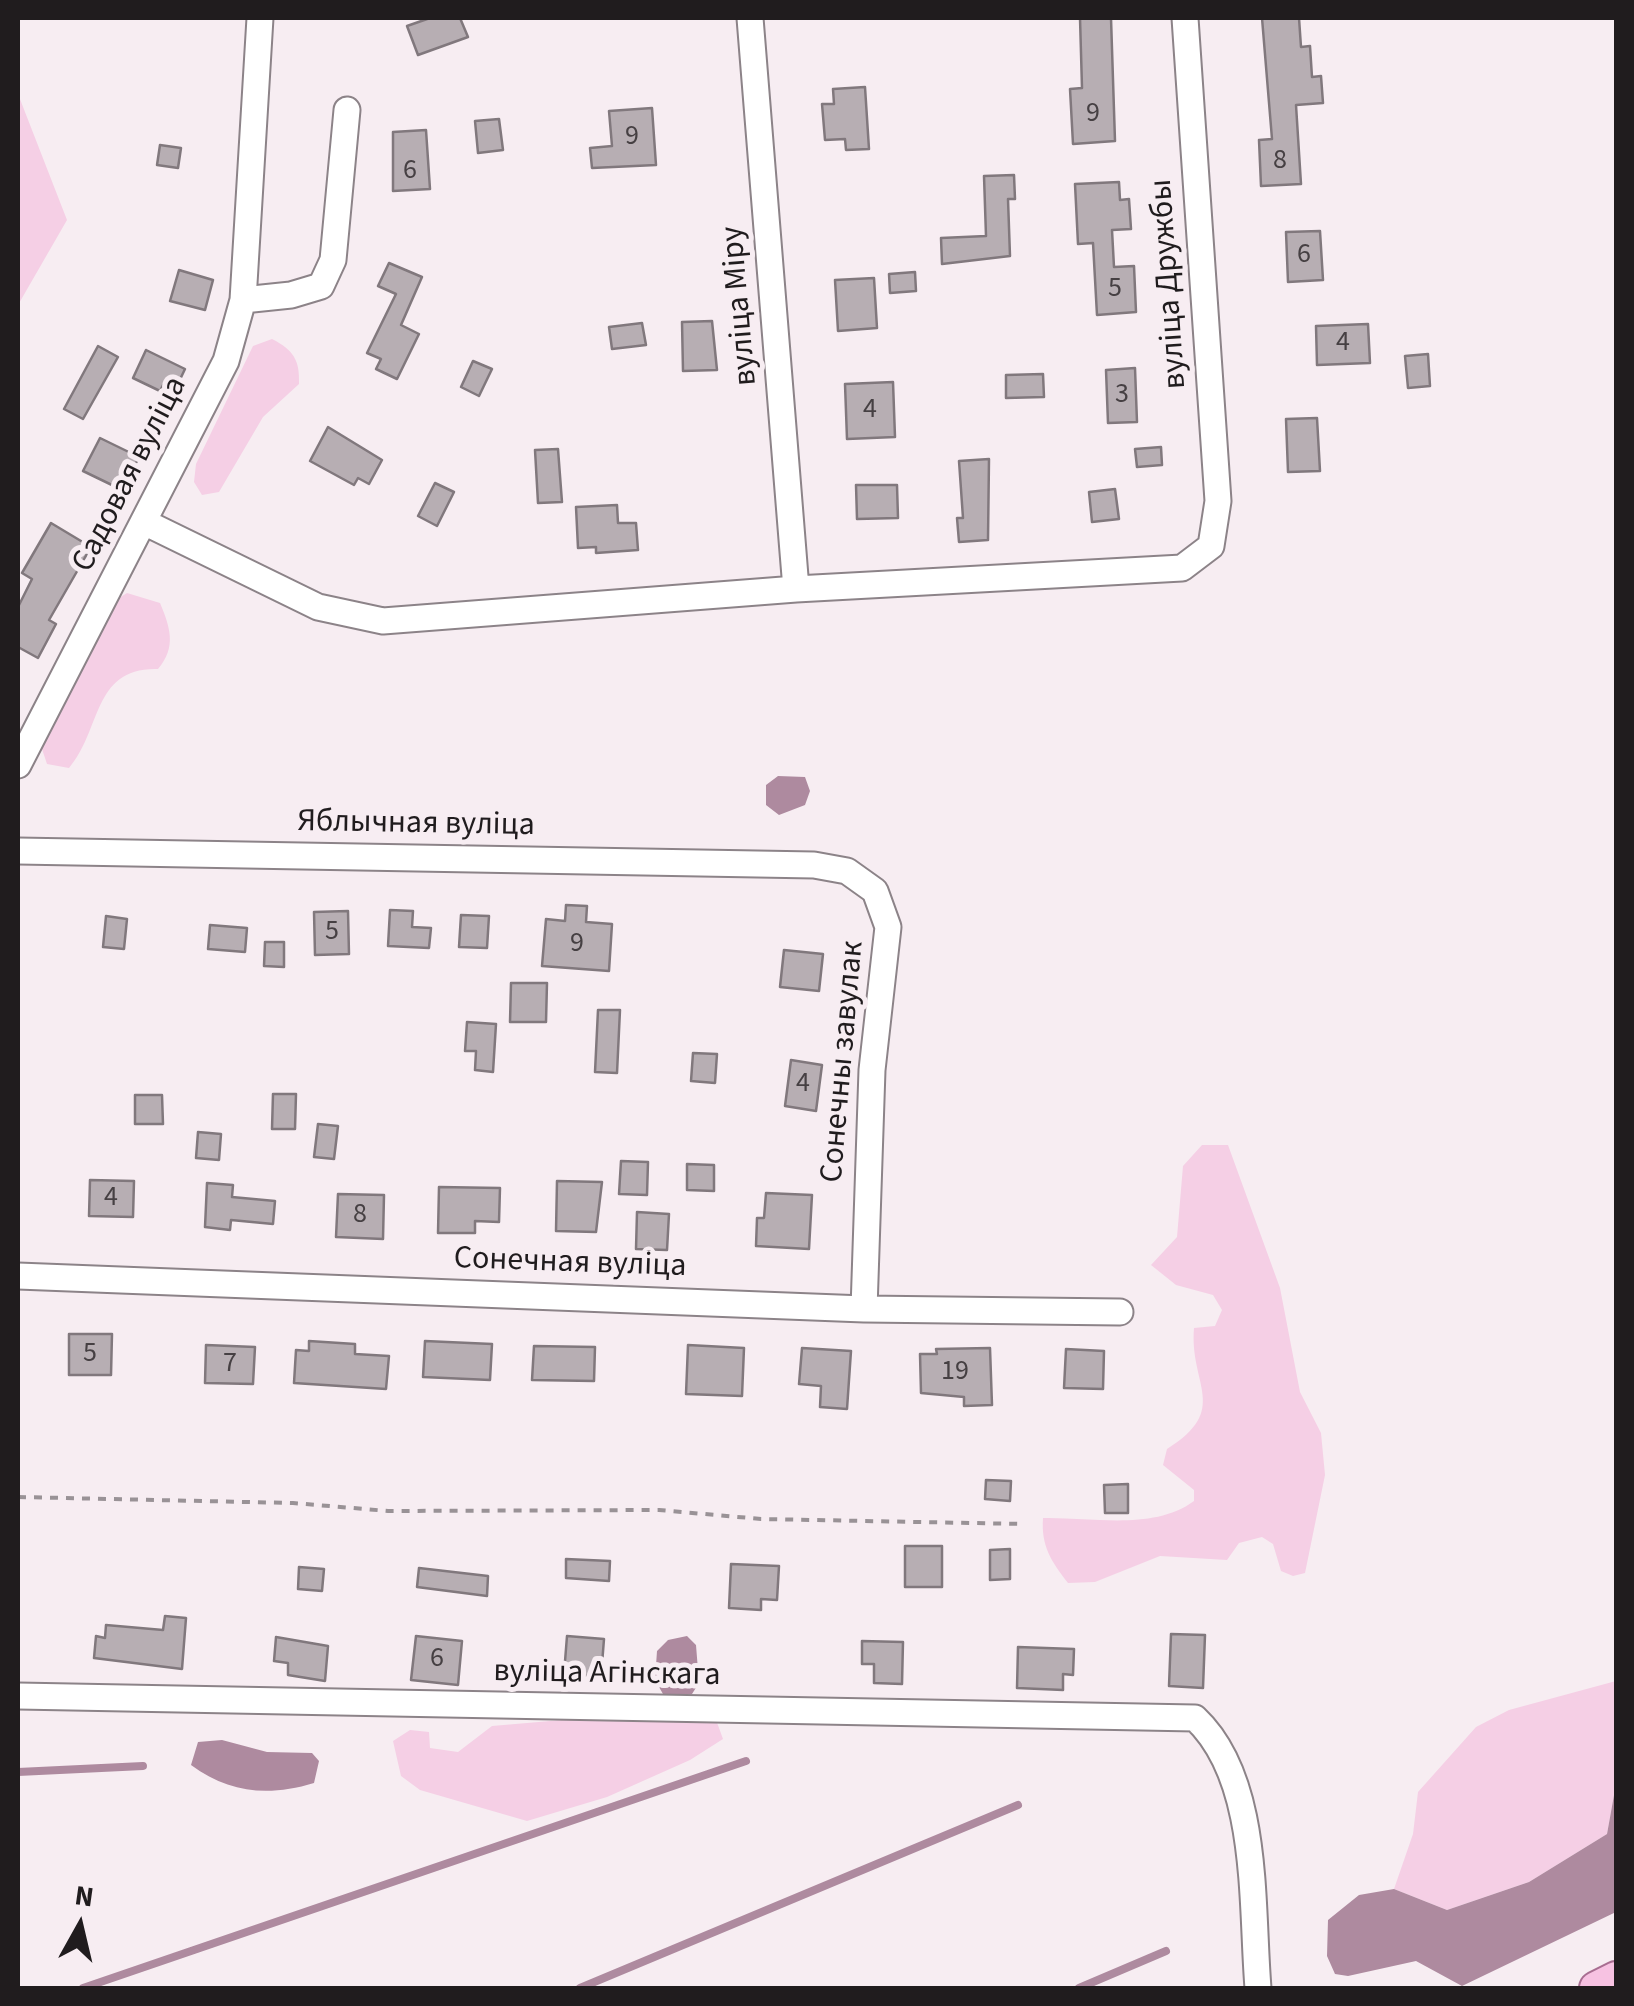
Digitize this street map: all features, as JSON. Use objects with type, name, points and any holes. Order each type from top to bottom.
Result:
[{"type":"main road","points":[[1596,1988],[1616,1978]]},
{"type":"street","name":"Садовая вуліца","points":[[18,766],[226,362],[243,300],[260,18]]},
{"type":"street","name":"вуліца Міру","points":[[750,18],[796,590]]},
{"type":"street","name":"вуліца Дружбы","points":[[796,590],[1182,568],[1211,546],[1218,501],[1185,18]]},
{"type":"street","points":[[243,300],[291,295],[321,286],[332,260],[346,110]]},
{"type":"street","points":[[144,522],[318,606],[383,622],[796,590]]},
{"type":"street","name":"Яблычная вуліца","points":[[18,850],[814,865]]},
{"type":"street","name":"Сонечны завулак","points":[[814,865],[848,871],[875,891],[888,927],[872,1070],[864,1309]]},
{"type":"street","name":"Сонечная вуліца","points":[[18,1276],[864,1309],[1120,1312]]},
{"type":"street","name":"вуліца Агінскага","points":[[18,1696],[1195,1718],[1214,1735],[1236,1779],[1258,1988]]},
{"type":"path","points":[[18,1497],[293,1503],[388,1510],[660,1510],[761,1519],[1024,1524]]},
{"type":"shaded area","points":[[18,94],[67,220],[18,305]]},
{"type":"shaded area","points":[[272,339],[294,357],[299,384],[263,417],[219,492],[202,495],[194,482],[196,464],[253,346]]},
{"type":"shaded area","points":[[127,593],[160,603],[169,629],[168,653],[158,669],[137,671],[121,678],[110,689],[69,768],[47,764],[42,749],[105,607]]},
{"type":"shaded area","points":[[778,776],[805,777],[810,791],[805,805],[779,815],[766,805],[766,785]]},
{"type":"shaded area","points":[[1202,1145],[1228,1145],[1280,1288],[1300,1392],[1321,1433],[1325,1475],[1305,1573],[1293,1576],[1281,1571],[1273,1544],[1262,1537],[1239,1543],[1227,1560],[1160,1556],[1095,1582],[1068,1583],[1048,1553],[1043,1518],[1141,1519],[1178,1510],[1194,1501],[1194,1490],[1163,1465],[1167,1449],[1198,1421],[1202,1408],[1194,1328],[1215,1326],[1222,1310],[1213,1295],[1176,1285],[1151,1265],[1177,1237],[1183,1166]]},
{"type":"shaded area","points":[[687,1636],[696,1645],[699,1683],[692,1694],[663,1694],[655,1680],[657,1651],[668,1640]]},
{"type":"shaded area","points":[[1616,1681],[1616,1784],[1607,1834],[1529,1882],[1447,1910],[1394,1889],[1413,1834],[1418,1792],[1476,1727],[1509,1710]]},
{"type":"shaded area","points":[[597,1717],[715,1717],[723,1739],[690,1760],[607,1797],[527,1821],[420,1790],[401,1776],[393,1741],[410,1730],[429,1732],[430,1748],[458,1752],[492,1726]]},
{"type":"shaded area","points":[[222,1740],[267,1752],[312,1753],[319,1761],[314,1783],[281,1790],[250,1790],[220,1782],[191,1765],[198,1742]]},
{"type":"shaded area","points":[[1616,1784],[1616,1912],[1462,1986],[1416,1961],[1348,1976],[1335,1974],[1327,1956],[1328,1920],[1359,1895],[1394,1889],[1447,1910],[1529,1882],[1607,1834]]},
{"type":"building","points":[[430,18],[460,18],[468,37],[418,55],[407,26]]},
{"type":"building","points":[[1080,18],[1111,18],[1115,141],[1073,144],[1070,89],[1082,88]]},
{"type":"building","points":[[1262,18],[1299,18],[1301,47],[1310,46],[1312,77],[1321,76],[1323,103],[1296,105],[1301,184],[1261,186],[1259,140],[1272,139]]},
{"type":"building","points":[[865,87],[869,149],[846,150],[845,139],[825,140],[822,104],[834,104],[833,89]]},
{"type":"building","points":[[652,108],[656,165],[592,168],[590,148],[612,146],[609,111]]},
{"type":"building","points":[[499,119],[503,150],[478,153],[475,121]]},
{"type":"building","points":[[426,130],[430,189],[393,191],[393,132]]},
{"type":"building","points":[[160,145],[181,148],[178,168],[157,165]]},
{"type":"building","points":[[1014,175],[1015,199],[1008,199],[1010,256],[942,264],[941,238],[986,236],[984,176]]},
{"type":"building","points":[[1119,182],[1120,200],[1129,199],[1131,229],[1112,230],[1114,267],[1134,266],[1136,312],[1097,315],[1093,243],[1078,244],[1075,184]]},
{"type":"building","points":[[1320,231],[1323,280],[1288,282],[1286,232]]},
{"type":"building","points":[[389,263],[422,277],[401,325],[419,334],[397,379],[376,369],[381,359],[367,353],[396,294],[378,286]]},
{"type":"building","points":[[179,270],[213,280],[205,310],[170,301]]},
{"type":"building","points":[[915,272],[916,291],[890,293],[889,274]]},
{"type":"building","points":[[874,278],[877,328],[838,331],[835,280]]},
{"type":"building","points":[[712,321],[717,370],[683,371],[682,322]]},
{"type":"building","points":[[642,323],[646,345],[612,349],[609,327]]},
{"type":"building","points":[[1368,324],[1370,363],[1317,365],[1316,326]]},
{"type":"building","points":[[98,346],[118,357],[83,419],[64,409]]},
{"type":"building","points":[[146,350],[185,369],[175,390],[163,385],[160,391],[133,378]]},
{"type":"building","points":[[1428,354],[1430,386],[1408,388],[1405,356]]},
{"type":"building","points":[[473,361],[492,369],[479,396],[461,387]]},
{"type":"building","points":[[1135,368],[1137,422],[1108,423],[1106,370]]},
{"type":"building","points":[[1043,374],[1044,397],[1006,398],[1006,375]]},
{"type":"building","points":[[893,382],[895,437],[847,439],[845,384]]},
{"type":"building","points":[[1317,418],[1320,471],[1288,472],[1286,419]]},
{"type":"building","points":[[328,427],[382,460],[369,484],[358,478],[354,485],[310,461]]},
{"type":"building","points":[[100,438],[139,457],[126,483],[117,479],[114,486],[83,471]]},
{"type":"building","points":[[1161,447],[1162,465],[1137,467],[1135,449]]},
{"type":"building","points":[[558,449],[562,502],[538,503],[535,450]]},
{"type":"building","points":[[989,459],[988,540],[959,542],[957,518],[963,518],[959,461]]},
{"type":"building","points":[[435,483],[454,492],[437,526],[418,516]]},
{"type":"building","points":[[856,485],[897,485],[898,518],[857,519]]},
{"type":"building","points":[[1115,489],[1119,519],[1092,522],[1089,492]]},
{"type":"building","points":[[617,505],[618,523],[636,523],[638,550],[596,553],[596,547],[578,548],[576,507]]},
{"type":"building","points":[[51,523],[91,547],[49,620],[56,624],[38,658],[18,647],[18,607],[32,579],[22,573]]},
{"type":"building","points":[[566,905],[587,906],[586,922],[612,924],[609,971],[542,966],[546,919],[565,921]]},
{"type":"building","points":[[390,910],[413,911],[412,927],[431,928],[429,948],[388,946]]},
{"type":"building","points":[[348,911],[349,954],[315,955],[314,912]]},
{"type":"building","points":[[461,915],[489,916],[487,948],[459,947]]},
{"type":"building","points":[[106,916],[127,919],[124,949],[103,947]]},
{"type":"building","points":[[210,925],[247,928],[245,952],[208,949]]},
{"type":"building","points":[[265,942],[284,942],[284,967],[264,966]]},
{"type":"building","points":[[784,950],[823,954],[819,991],[780,987]]},
{"type":"building","points":[[511,983],[547,983],[546,1022],[510,1022]]},
{"type":"building","points":[[598,1010],[620,1010],[617,1073],[595,1072]]},
{"type":"building","points":[[467,1022],[496,1024],[493,1072],[475,1070],[476,1051],[465,1051]]},
{"type":"building","points":[[693,1053],[717,1054],[715,1083],[691,1081]]},
{"type":"building","points":[[791,1060],[822,1065],[816,1111],[785,1106]]},
{"type":"building","points":[[273,1094],[296,1094],[295,1129],[272,1129]]},
{"type":"building","points":[[135,1095],[162,1095],[163,1124],[135,1124]]},
{"type":"building","points":[[318,1124],[338,1126],[334,1159],[314,1157]]},
{"type":"building","points":[[198,1132],[221,1134],[219,1160],[196,1158]]},
{"type":"building","points":[[621,1161],[648,1162],[647,1195],[619,1194]]},
{"type":"building","points":[[687,1164],[714,1165],[714,1191],[687,1190]]},
{"type":"building","points":[[90,1180],[134,1181],[133,1217],[89,1216]]},
{"type":"building","points":[[557,1181],[602,1182],[596,1232],[556,1231]]},
{"type":"building","points":[[207,1183],[233,1185],[232,1197],[275,1201],[273,1224],[231,1220],[230,1230],[205,1227]]},
{"type":"building","points":[[439,1187],[500,1188],[499,1222],[475,1221],[475,1233],[438,1233]]},
{"type":"building","points":[[766,1193],[812,1195],[809,1249],[756,1246],[757,1218],[764,1218]]},
{"type":"building","points":[[338,1194],[384,1195],[383,1239],[336,1237]]},
{"type":"building","points":[[637,1212],[669,1214],[667,1250],[636,1249]]},
{"type":"building","points":[[69,1334],[112,1334],[111,1375],[69,1375]]},
{"type":"building","points":[[309,1341],[355,1344],[355,1354],[389,1356],[386,1389],[294,1383],[296,1350],[309,1351]]},
{"type":"building","points":[[425,1341],[492,1344],[490,1380],[423,1377]]},
{"type":"building","points":[[206,1345],[255,1347],[253,1384],[205,1383]]},
{"type":"building","points":[[688,1345],[744,1348],[742,1396],[686,1394]]},
{"type":"building","points":[[534,1346],[595,1347],[594,1381],[532,1380]]},
{"type":"building","points":[[802,1348],[851,1351],[847,1409],[820,1407],[821,1386],[799,1384]]},
{"type":"building","points":[[990,1348],[992,1405],[964,1406],[964,1397],[921,1393],[920,1354],[937,1354],[936,1349]]},
{"type":"building","points":[[1066,1349],[1104,1351],[1103,1389],[1064,1388]]},
{"type":"building","points":[[986,1480],[1011,1481],[1010,1501],[985,1499]]},
{"type":"building","points":[[1128,1484],[1128,1513],[1105,1513],[1104,1485]]},
{"type":"building","points":[[905,1546],[942,1546],[942,1587],[905,1587]]},
{"type":"building","points":[[1010,1549],[1010,1579],[990,1580],[990,1550]]},
{"type":"building","points":[[566,1559],[610,1561],[609,1581],[566,1578]]},
{"type":"building","points":[[731,1564],[779,1566],[777,1600],[761,1599],[761,1610],[729,1608]]},
{"type":"building","points":[[299,1567],[324,1569],[322,1591],[298,1589]]},
{"type":"building","points":[[419,1568],[488,1576],[487,1596],[417,1587]]},
{"type":"building","points":[[165,1616],[186,1618],[182,1669],[94,1658],[96,1636],[105,1638],[106,1625],[163,1630]]},
{"type":"building","points":[[1171,1634],[1205,1635],[1203,1688],[1169,1686]]},
{"type":"building","points":[[416,1636],[462,1641],[458,1685],[411,1680]]},
{"type":"building","points":[[567,1636],[604,1639],[601,1677],[564,1674]]},
{"type":"building","points":[[276,1637],[328,1646],[325,1681],[288,1675],[288,1663],[274,1661]]},
{"type":"building","points":[[862,1641],[903,1642],[902,1684],[874,1683],[874,1664],[862,1664]]},
{"type":"building","points":[[1018,1647],[1074,1649],[1073,1675],[1063,1674],[1063,1690],[1017,1688]]},
{"type":"waterway","points":[[83,1988],[746,1761]]},
{"type":"waterway","points":[[18,1772],[143,1766]]},
{"type":"waterway","points":[[580,1988],[1018,1805]]},
{"type":"waterway","points":[[1079,1988],[1166,1951]]}]
